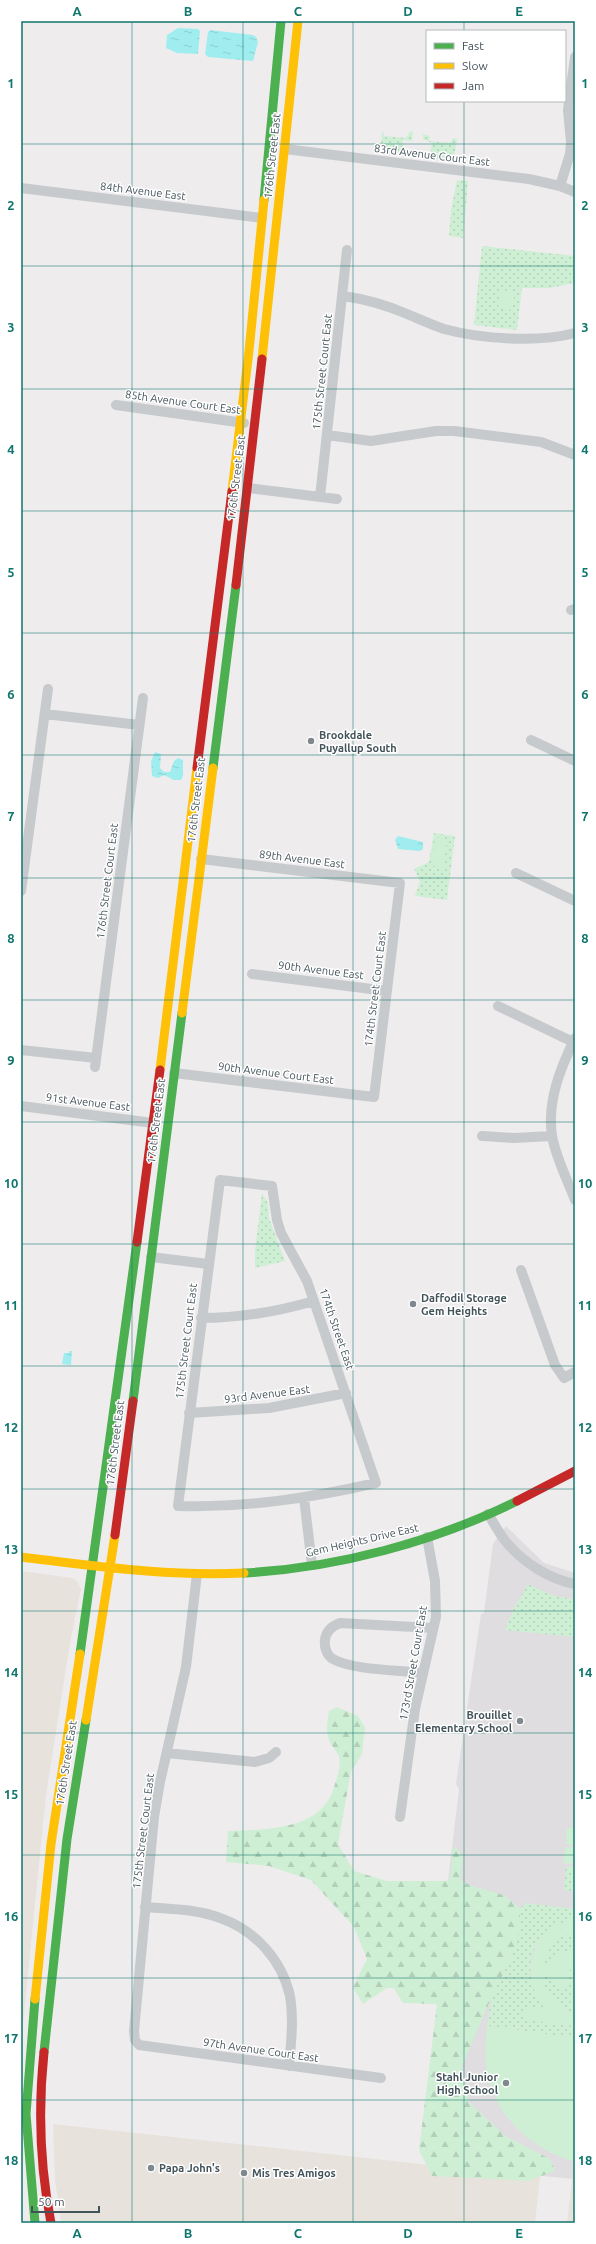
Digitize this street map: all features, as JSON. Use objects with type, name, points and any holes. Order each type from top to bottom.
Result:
[{"type":"main road","name":"176th Street East","points":[[35,2223],[26,2114],[33,2012],[55,1812],[94,1566],[243,422],[282,21]]},
{"type":"main road","points":[[285,150],[281,144],[279,132],[291,21]]},
{"type":"main road","name":"176th Street East","points":[[51,2223],[42,2151],[40,2110],[43,2062],[67,1839],[111,1568],[151,1257],[248,488],[298,21]]},
{"type":"main road","points":[[243,422],[240,470],[241,481],[248,488]]},
{"type":"main road","points":[[201,739],[206,741],[208,746],[200,822],[201,856]]},
{"type":"main road","points":[[174,1073],[168,1066],[179,974],[177,928]]},
{"type":"main road","points":[[153,1122],[159,1125],[160,1128],[153,1189],[156,1217]]},
{"type":"main road","name":"Gem Heights Drive East","points":[[21,1557],[111,1568],[197,1574],[248,1572],[312,1565],[390,1548],[427,1537],[488,1514],[575,1471]]},
{"type":"street","points":[[560,186],[570,154],[571,142],[568,110],[575,57]]},
{"type":"street","name":"83rd Avenue Court East","points":[[285,150],[529,178],[560,186],[575,192]]},
{"type":"street","name":"84th Avenue East","points":[[21,188],[262,218]]},
{"type":"street","name":"175th Street Court East","points":[[320,497],[347,250]]},
{"type":"street","points":[[342,296],[382,304],[444,329],[527,339],[547,338],[575,333]]},
{"type":"street","name":"85th Avenue Court East","points":[[116,405],[243,422]]},
{"type":"street","points":[[327,435],[371,441],[388,440],[419,433],[454,431],[541,442],[575,455]]},
{"type":"street","points":[[248,488],[337,499]]},
{"type":"street","points":[[21,892],[26,820],[48,689]]},
{"type":"street","name":"176th Street Court East","points":[[21,1050],[96,1062],[143,698]]},
{"type":"street","points":[[45,714],[139,725]]},
{"type":"street","points":[[531,740],[575,761]]},
{"type":"street","name":"89th Avenue East","points":[[201,856],[400,884]]},
{"type":"street","points":[[516,872],[575,901]]},
{"type":"street","name":"174th Street Court East","points":[[374,1097],[400,884]]},
{"type":"street","name":"90th Avenue East","points":[[252,974],[387,991]]},
{"type":"street","points":[[498,1006],[574,1040],[560,1070],[555,1089],[552,1109],[552,1136],[575,1200]]},
{"type":"street","name":"90th Avenue Court East","points":[[174,1073],[374,1097]]},
{"type":"street","name":"91st Avenue East","points":[[21,1106],[153,1122]]},
{"type":"street","points":[[482,1136],[514,1138],[552,1136]]},
{"type":"street","name":"175th Street Court East","points":[[220,1180],[201,1318],[178,1506],[236,1506],[304,1498]]},
{"type":"street","name":"174th Street East","points":[[220,1180],[272,1186],[277,1220],[281,1233],[307,1281],[376,1483],[304,1498]]},
{"type":"street","points":[[151,1257],[208,1264]]},
{"type":"street","points":[[521,1270],[555,1366],[564,1378],[575,1372]]},
{"type":"street","points":[[201,1318],[231,1318],[269,1314],[314,1301]]},
{"type":"street","name":"93rd Avenue East","points":[[189,1413],[269,1408],[346,1393]]},
{"type":"street","points":[[304,1498],[312,1565]]},
{"type":"street","points":[[488,1514],[506,1543],[531,1565],[558,1580],[575,1584]]},
{"type":"street","name":"173rd Street Court East","points":[[400,1817],[415,1710],[433,1628],[437,1598],[427,1537]]},
{"type":"street","name":"175th Street Court East","points":[[139,2045],[135,2040],[134,2031],[154,1817],[188,1654],[197,1574]]},
{"type":"street","points":[[422,1673],[356,1666],[334,1660],[327,1652],[325,1638],[332,1626],[340,1623],[433,1628]]},
{"type":"street","points":[[167,1753],[221,1760],[255,1762],[269,1758],[276,1752]]},
{"type":"street","points":[[145,1907],[186,1911],[220,1917],[247,1931],[264,1946],[274,1959],[286,1982],[290,1997],[292,2026],[289,2066]]},
{"type":"street","name":"97th Avenue Court East","points":[[139,2045],[381,2078]]},
{"type":"shaded area","points":[[506,1526],[544,1563],[575,1573],[575,2179],[427,2165],[448,1881],[459,1789],[456,1784],[481,1614],[484,1613],[493,1544]]},
{"type":"shaded area","points":[[21,1571],[72,1578],[77,1581],[81,1589],[70,1643],[46,1795],[21,2043]]},
{"type":"shaded area","points":[[53,2124],[540,2177],[535,2223],[61,2223],[55,2179]]},
{"type":"shaded area","points":[[572,2179],[575,2179],[575,2223],[567,2223]]},
{"type":"green space","points":[[383,130],[384,136],[406,138],[410,131],[413,132],[412,141],[403,140],[402,151],[405,151],[405,154],[385,152],[385,150],[380,149]]},
{"type":"green space","points":[[423,134],[430,136],[429,141],[450,143],[453,138],[457,139],[454,158],[449,157],[447,160],[426,157],[426,154],[430,154],[432,143],[423,139]]},
{"type":"green space","points":[[457,180],[468,181],[463,238],[449,236],[451,210]]},
{"type":"green space","points":[[482,246],[575,256],[575,283],[550,288],[522,288],[517,330],[474,325]]},
{"type":"green space","points":[[501,290],[515,292],[512,310],[498,308]]},
{"type":"green space","points":[[434,833],[455,836],[447,900],[415,896],[420,882],[414,869],[429,862]]},
{"type":"green space","points":[[435,837],[447,839],[444,867],[432,866]]},
{"type":"green space","points":[[262,1193],[268,1203],[269,1218],[285,1261],[255,1268],[255,1251]]},
{"type":"green space","points":[[528,1584],[552,1595],[575,1600],[575,1637],[505,1630],[512,1612]]},
{"type":"green space","points":[[337,1707],[358,1716],[365,1727],[362,1754],[351,1771],[338,1844],[354,1871],[387,1881],[447,1881],[450,1878],[453,1849],[455,1846],[463,1857],[460,1880],[472,1886],[504,1895],[520,1908],[520,1927],[514,1952],[492,1996],[462,2066],[469,2102],[505,2136],[550,2159],[555,2171],[528,2181],[432,2176],[419,2150],[437,2004],[403,2003],[394,1988],[387,1988],[363,2004],[353,1987],[367,1959],[354,1927],[311,1880],[269,1866],[226,1862],[228,1831],[277,1828],[292,1824],[307,1819],[319,1811],[329,1799],[339,1770],[340,1760],[337,1752],[329,1740],[327,1724],[329,1711]]},
{"type":"green space","points":[[567,1828],[575,1828],[575,1845],[566,1844]]},
{"type":"green space","points":[[565,1847],[575,1848],[575,1864],[563,1863]]},
{"type":"green space","points":[[566,1867],[575,1867],[575,1891],[564,1890]]},
{"type":"green space","points":[[526,1903],[575,1909],[575,1919],[545,1935],[536,1946],[532,1954],[530,1974],[532,1984],[540,2002],[546,2010],[524,2019],[575,2026],[575,2038],[487,2026],[492,1996],[514,1952],[520,1927],[520,1908]]},
{"type":"green space","points":[[575,1919],[575,1931],[561,1938],[551,1947],[545,1959],[543,1972],[545,1985],[551,1997],[561,2007],[575,2013],[575,2026],[523,2019],[525,2007],[545,2009],[537,1996],[532,1982],[531,1968],[533,1955],[539,1943],[548,1932],[560,1924]]},
{"type":"green space","points":[[575,1931],[575,2013],[561,2007],[550,1997],[544,1985],[542,1972],[545,1959],[551,1947],[561,1937]]},
{"type":"green space","points":[[561,1952],[572,1953],[568,1988],[556,1986],[549,1976],[549,1972],[544,1971],[546,1963],[550,1963],[551,1960]]},
{"type":"green space","points":[[575,1965],[575,2007],[570,2006]]},
{"type":"green space","points":[[487,2026],[575,2038],[575,2162],[559,2157],[531,2140],[507,2117],[491,2088],[487,2072]]},
{"type":"water","points":[[178,28],[198,29],[200,31],[198,54],[177,53],[166,48],[167,35]]},
{"type":"water","points":[[210,30],[253,35],[256,37],[258,42],[253,61],[208,57],[205,54],[208,32]]},
{"type":"water","points":[[155,752],[161,754],[160,768],[164,772],[170,772],[174,761],[178,758],[183,760],[183,776],[181,780],[174,780],[164,775],[158,778],[152,776],[151,761]]},
{"type":"water","points":[[398,836],[423,842],[423,849],[420,851],[398,849],[395,840]]},
{"type":"water","points":[[69,1351],[72,1351],[71,1365],[62,1364],[64,1353],[69,1353]]},
{"type":"traffic: fast","points":[[264,200],[281,21]]},
{"type":"traffic: fast","points":[[213,768],[236,585]]},
{"type":"traffic: fast","points":[[133,1401],[182,1013]]},
{"type":"traffic: fast","points":[[80,1654],[137,1242]]},
{"type":"traffic: fast","points":[[244,1573],[314,1565],[349,1559],[384,1550],[452,1529],[517,1501]]},
{"type":"traffic: fast","points":[[44,2052],[67,1839],[86,1720]]},
{"type":"traffic: fast","points":[[35,1999],[26,2114],[35,2223]]},
{"type":"traffic: slow","points":[[262,359],[298,21]]},
{"type":"traffic: slow","points":[[232,491],[249,351],[264,200]]},
{"type":"traffic: slow","points":[[160,1070],[197,768]]},
{"type":"traffic: slow","points":[[182,1013],[213,768]]},
{"type":"traffic: slow","points":[[86,1720],[115,1535]]},
{"type":"traffic: slow","points":[[21,1557],[132,1570],[216,1574],[244,1573]]},
{"type":"traffic: slow","points":[[35,1999],[51,1844],[80,1654]]},
{"type":"traffic: jam","points":[[236,585],[262,359]]},
{"type":"traffic: jam","points":[[197,768],[232,491]]},
{"type":"traffic: jam","points":[[137,1242],[160,1070]]},
{"type":"traffic: jam","points":[[115,1535],[133,1401]]},
{"type":"traffic: jam","points":[[517,1501],[575,1471]]},
{"type":"traffic: jam","points":[[44,2052],[41,2095],[41,2138],[44,2181],[51,2223]]},
{"type":"place","name":"Brookdale Puyallup South","points":[[311,741]]},
{"type":"place","name":"Daffodil Storage Gem Heights","points":[[413,1304]]},
{"type":"place","name":"Brouillet Elementary School","points":[[520,1721]]},
{"type":"place","name":"Stahl Junior High School","points":[[506,2083]]},
{"type":"place","name":"Papa John's","points":[[151,2168]]},
{"type":"place","name":"Mis Tres Amigos","points":[[244,2173]]}]
